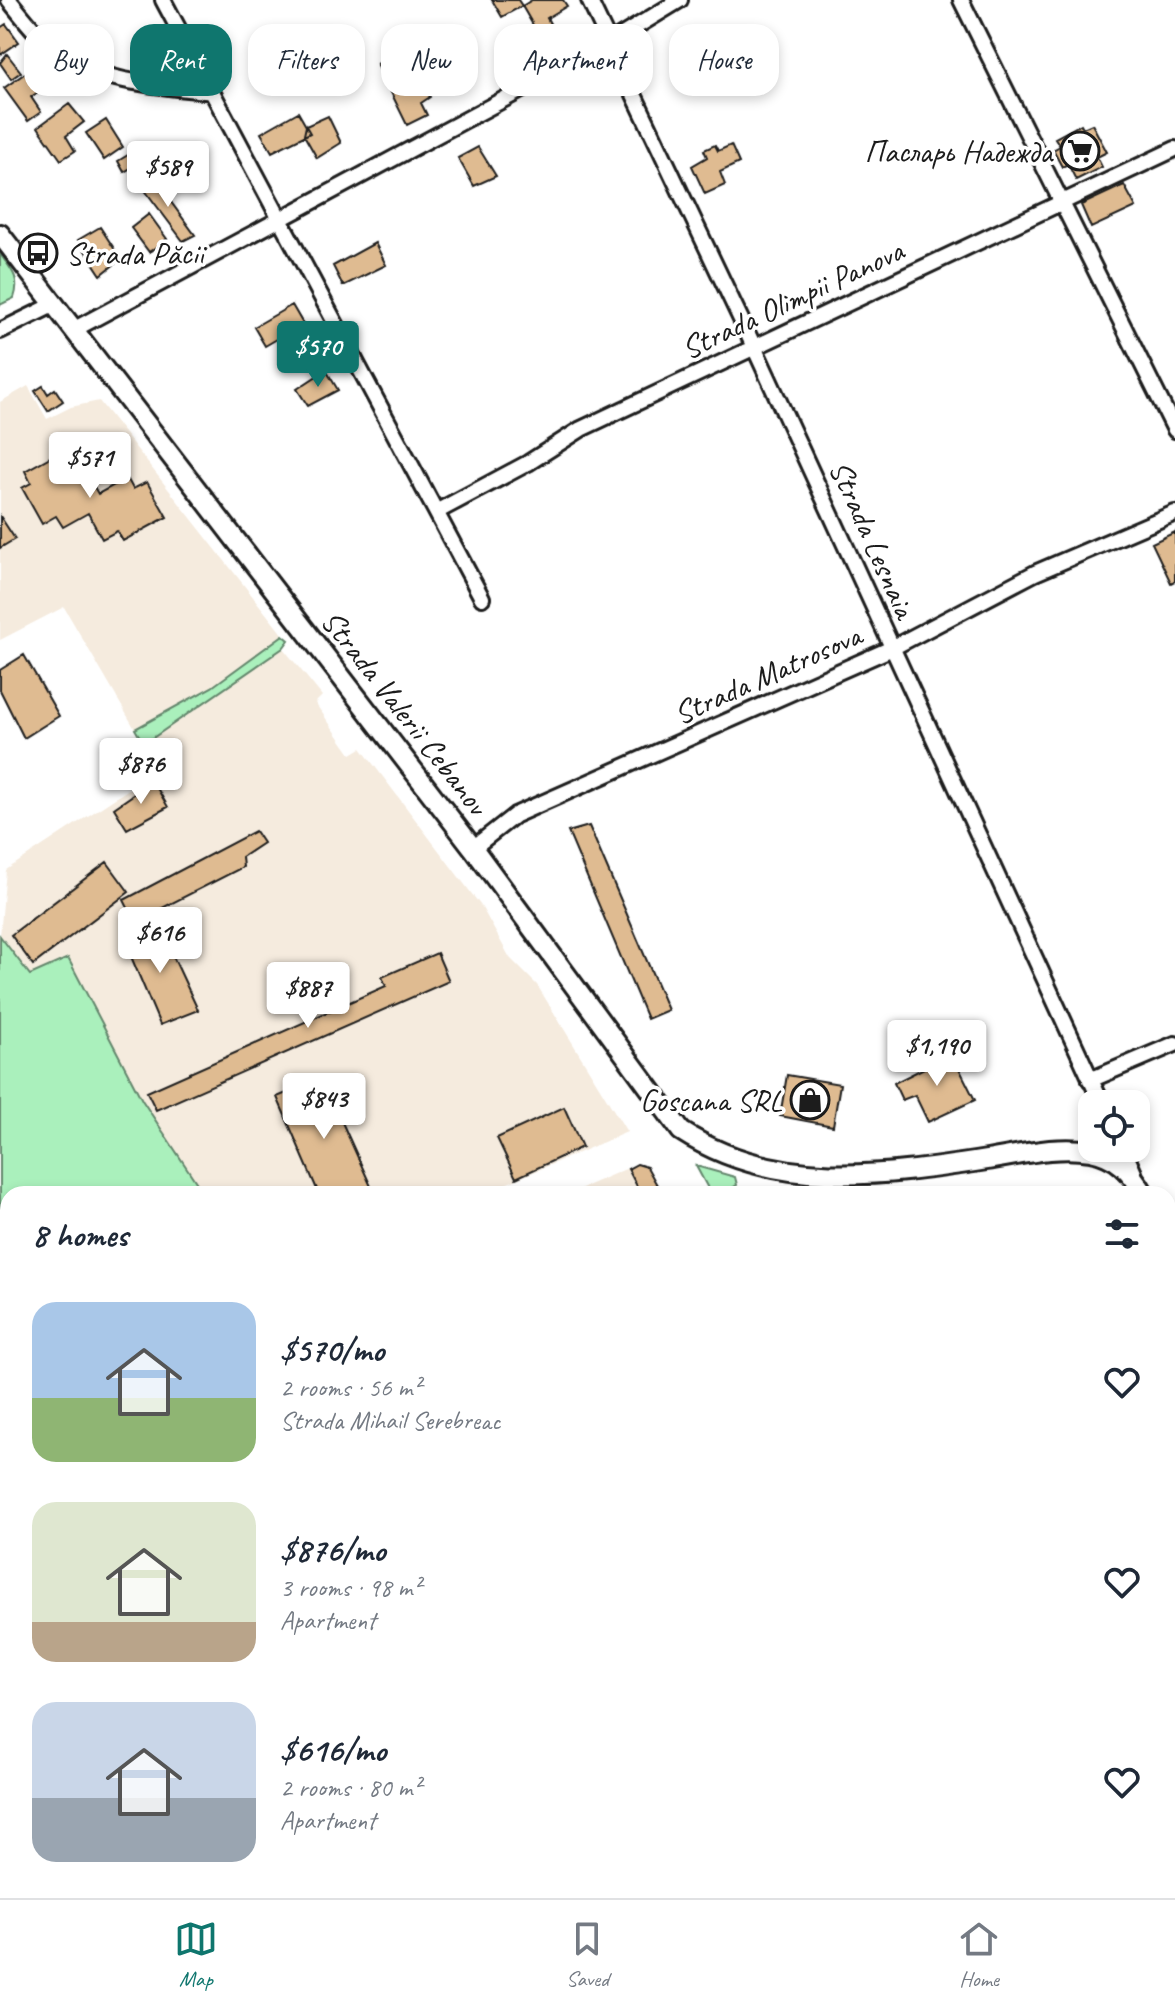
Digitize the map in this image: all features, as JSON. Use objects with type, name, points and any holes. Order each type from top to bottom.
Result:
[{"type":"street","points":[[9,0],[28,25],[66,58],[130,78]]},
{"type":"street","points":[[163,0],[176,24]]},
{"type":"street","name":"Strada Lesnaia","points":[[589,0],[602,24]]},
{"type":"street","points":[[641,24],[680,0]]},
{"type":"street","points":[[961,0],[1060,205],[1175,430]]},
{"type":"street","points":[[214,96],[482,598]]},
{"type":"street","points":[[73,330],[511,96]]},
{"type":"street","name":"Strada Lesnaia","points":[[636,96],[1095,1090]]},
{"type":"street","name":"Strada Olimpii Panova","points":[[438,511],[528,463],[581,429],[1175,149]]},
{"type":"street","name":"Strada Valerii Cebanov","points":[[0,234],[473,848],[681,1131],[721,1155],[798,1173],[917,1170],[1074,1149],[1113,1158],[1131,1171],[1139,1186]]},
{"type":"street","points":[[0,331],[53,305]]},
{"type":"street","name":"Strada Matrosova","points":[[473,848],[515,815],[890,649],[1035,573],[1175,513]]},
{"type":"street","points":[[1090,1080],[1175,1044]]},
{"type":"street","points":[[1129,1162],[1140,1186]]},
{"type":"shaded area","points":[[28,386],[47,419],[71,407],[99,401],[283,635],[212,687],[135,729],[64,607],[0,640],[0,402]]},
{"type":"shaded area","points":[[283,648],[322,696],[315,703],[351,754],[361,748],[481,906],[510,958],[537,985],[627,1132],[501,1186],[199,1186],[142,1100],[68,958],[30,975],[0,936],[6,870],[138,783],[124,757]]},
{"type":"shaded area","points":[[637,1164],[647,1167],[658,1186],[586,1186]]},
{"type":"green space","points":[[0,254],[14,274],[16,291],[14,298],[0,305]]},
{"type":"green space","points":[[283,635],[289,640],[283,648],[144,744],[135,729],[212,687]]},
{"type":"green space","points":[[0,936],[30,975],[68,958],[142,1100],[199,1186],[0,1186]]},
{"type":"green space","points":[[696,1166],[735,1177],[737,1185],[735,1186],[707,1186]]},
{"type":"building","points":[[492,0],[518,0],[522,6],[502,17]]},
{"type":"building","points":[[532,0],[563,0],[567,6],[547,18],[550,24],[532,24],[522,6]]},
{"type":"building","points":[[6,24],[19,42],[0,55],[0,28]]},
{"type":"building","points":[[7,54],[21,72],[11,79],[0,63]]},
{"type":"building","points":[[24,74],[24,96],[32,96],[41,112],[28,121],[4,88]]},
{"type":"building","points":[[393,96],[430,96],[421,103],[427,115],[407,125]]},
{"type":"building","points":[[69,104],[84,122],[66,136],[75,151],[61,160],[38,127]]},
{"type":"building","points":[[298,112],[310,133],[272,152],[261,133]]},
{"type":"building","points":[[328,116],[341,143],[317,158],[304,135],[306,126]]},
{"type":"building","points":[[106,120],[123,147],[104,160],[86,133]]},
{"type":"building","name":"Пасларь Надежда","points":[[1081,124],[1083,128],[1092,124],[1107,152],[1097,157],[1102,167],[1076,180],[1068,164],[1062,167],[1053,150],[1060,146],[1055,138]]},
{"type":"building","points":[[715,145],[718,151],[731,145],[739,163],[720,172],[725,185],[705,194],[692,166],[707,157],[704,150]]},
{"type":"building","points":[[143,146],[149,157],[124,172],[118,161]]},
{"type":"building","points":[[478,147],[496,176],[474,186],[458,158]]},
{"type":"building","points":[[151,177],[195,235],[183,241],[141,185]]},
{"type":"building","points":[[1124,185],[1136,207],[1091,228],[1081,205]]},
{"type":"building","points":[[149,214],[167,239],[149,252],[131,228]]},
{"type":"building","points":[[100,227],[121,259],[101,275],[78,240]]},
{"type":"building","points":[[375,243],[386,265],[343,286],[333,266]]},
{"type":"building","points":[[292,305],[303,324],[265,346],[254,327]]},
{"type":"building","points":[[326,370],[338,390],[308,406],[297,389]]},
{"type":"building","points":[[43,386],[48,394],[55,389],[63,401],[48,411],[35,391]]},
{"type":"building","points":[[59,452],[67,467],[79,460],[98,494],[127,478],[133,489],[147,482],[167,517],[123,541],[117,531],[102,539],[88,513],[63,527],[56,516],[42,524],[22,488],[31,483],[25,471]]},
{"type":"building","points":[[0,516],[15,539],[0,548]]},
{"type":"building","points":[[1175,532],[1175,581],[1171,583],[1152,543]]},
{"type":"building","points":[[24,655],[59,716],[24,738],[0,690],[0,670]]},
{"type":"building","points":[[153,781],[168,807],[127,829],[114,808]]},
{"type":"building","points":[[589,826],[668,1010],[647,1019],[568,832]]},
{"type":"building","points":[[255,831],[263,843],[242,857],[243,867],[135,922],[124,900]]},
{"type":"building","points":[[107,862],[129,892],[33,965],[11,935]]},
{"type":"building","points":[[158,924],[198,1010],[160,1025],[124,940]]},
{"type":"building","points":[[437,953],[449,981],[156,1110],[147,1092],[386,986],[382,977]]},
{"type":"building","points":[[952,1054],[975,1100],[928,1122],[915,1095],[902,1100],[894,1083]]},
{"type":"building","name":"Goscana SRL","points":[[787,1075],[840,1084],[833,1126],[780,1116]]},
{"type":"building","points":[[322,1078],[371,1186],[316,1186],[277,1097]]},
{"type":"building","points":[[564,1107],[582,1147],[516,1178],[497,1138]]},
{"type":"building","points":[[637,1164],[647,1167],[658,1186],[637,1186],[628,1169]]},
{"type":"place","name":"Пасларь Надежда","points":[[1080,151]]},
{"type":"place","name":"Strada Păcii","points":[[38,253]]},
{"type":"place","name":"Goscana SRL","points":[[810,1100]]}]
